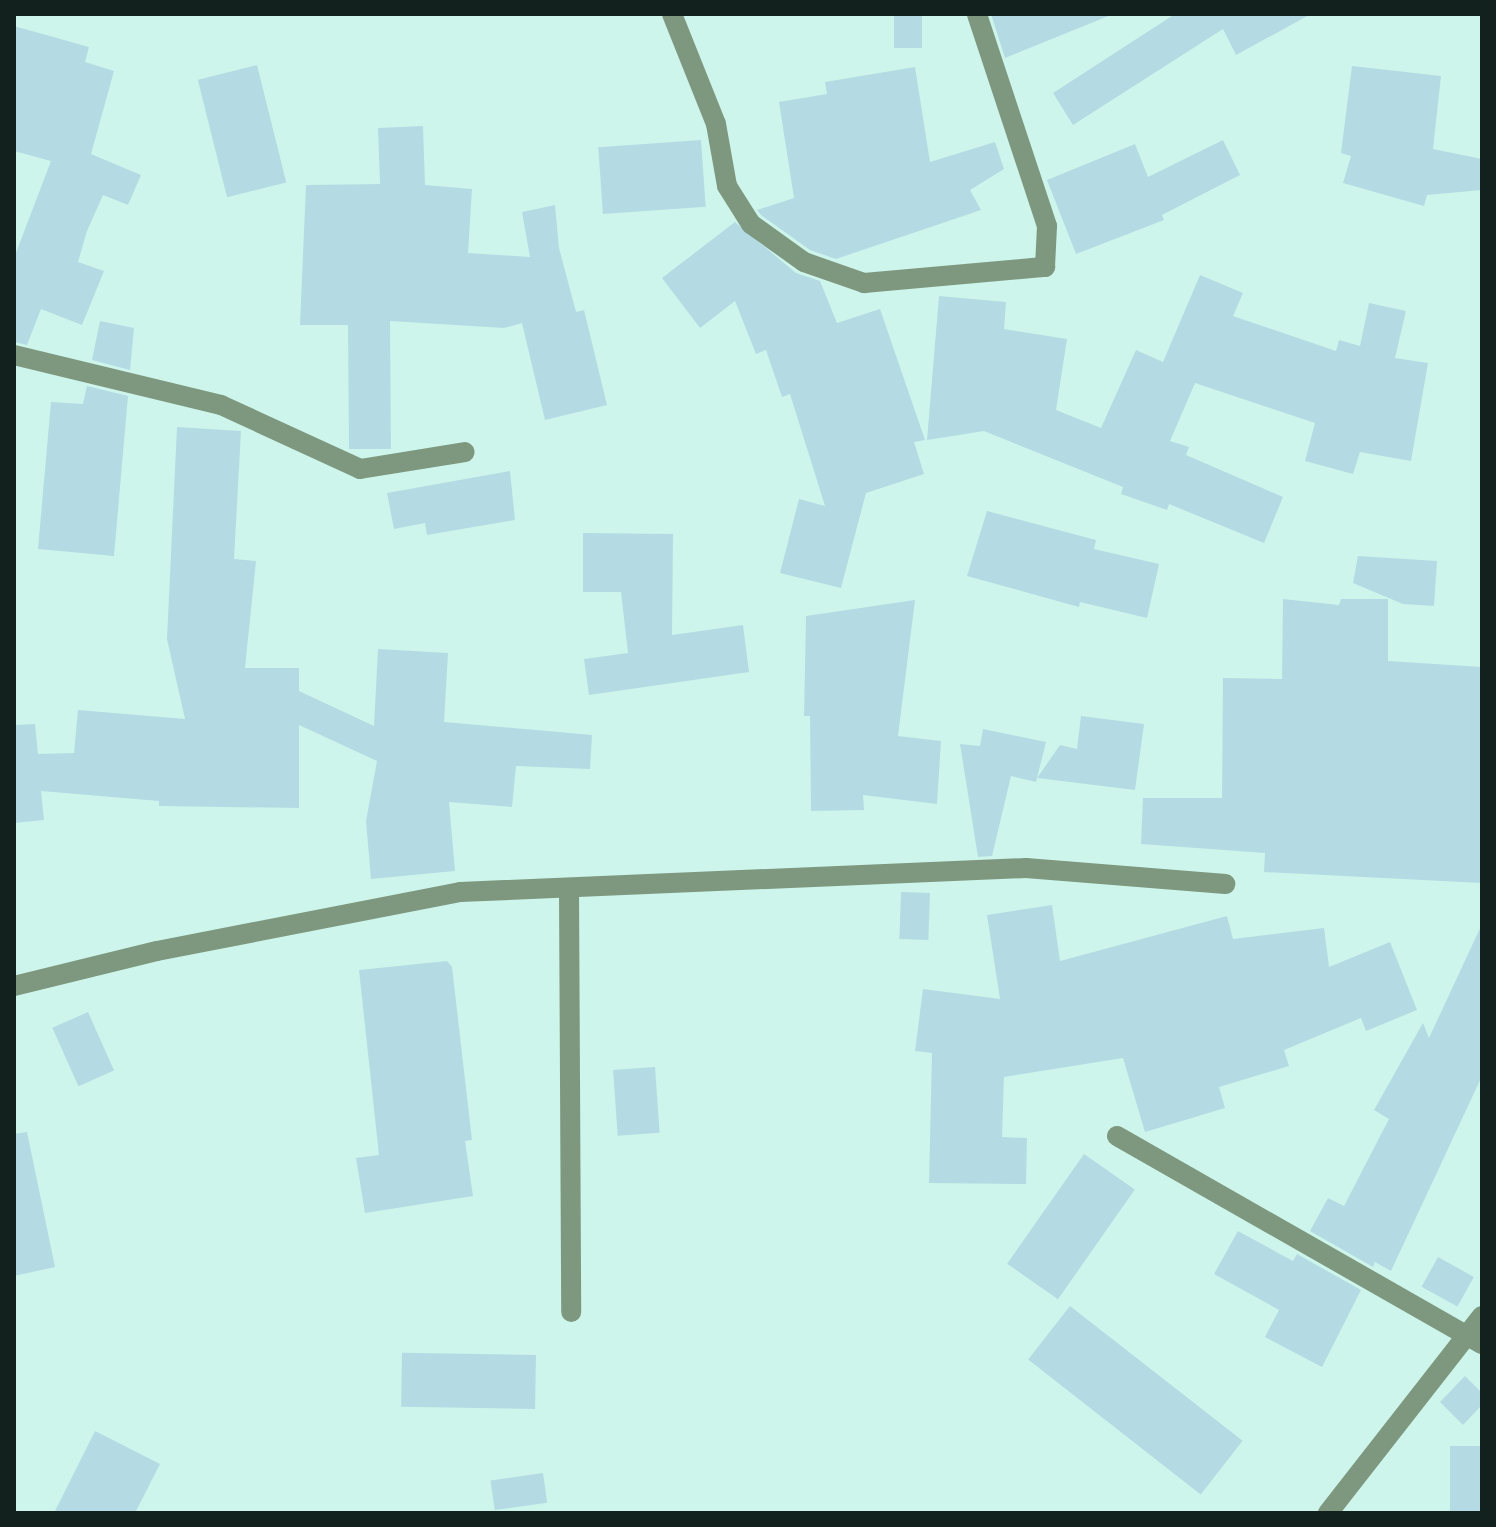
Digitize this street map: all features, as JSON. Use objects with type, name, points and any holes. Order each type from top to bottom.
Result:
[{"type":"street","points":[[672,14],[716,124],[727,186],[751,224],[804,262],[864,283],[1045,267],[1047,226],[977,14]]},
{"type":"street","points":[[14,355],[221,405],[360,469],[465,452]]},
{"type":"street","points":[[14,986],[157,951],[460,892],[1026,868],[1225,884]]},
{"type":"street","points":[[569,889],[571,1312]]},
{"type":"street","points":[[1117,1136],[1474,1342]]},
{"type":"street","points":[[1328,1513],[1474,1342],[1482,1316]]},
{"type":"building","points":[[894,14],[922,14],[922,48],[894,48]]},
{"type":"building","points":[[991,14],[1111,14],[1111,15],[1005,58]]},
{"type":"building","points":[[1175,14],[1311,14],[1236,55],[1223,29],[1073,125],[1053,93]]},
{"type":"building","points":[[14,26],[89,47],[85,62],[114,71],[91,154],[141,175],[128,205],[103,195],[87,231],[78,262],[104,271],[82,325],[41,309],[27,345],[14,342],[14,258],[51,161],[14,151]]},
{"type":"building","points":[[257,65],[286,182],[227,197],[198,80]]},
{"type":"building","points":[[1352,66],[1441,76],[1433,149],[1482,159],[1482,190],[1427,195],[1424,206],[1343,183],[1351,156],[1341,153]]},
{"type":"building","points":[[915,67],[930,162],[995,142],[1004,169],[970,190],[981,210],[836,259],[810,250],[761,215],[757,210],[794,198],[779,102],[827,94],[825,82]]},
{"type":"building","points":[[423,126],[425,185],[472,189],[468,253],[530,257],[522,212],[555,205],[559,248],[576,312],[584,310],[607,405],[545,420],[522,323],[504,328],[390,321],[391,449],[349,449],[348,325],[300,325],[306,185],[380,184],[378,128]]},
{"type":"building","points":[[701,140],[706,207],[603,214],[598,147]]},
{"type":"building","points":[[1223,140],[1240,175],[1162,215],[1164,220],[1076,254],[1047,180],[1135,144],[1148,177]]},
{"type":"building","points":[[735,222],[796,273],[820,281],[837,323],[880,309],[925,440],[914,442],[924,474],[866,493],[841,588],[780,573],[799,499],[825,506],[790,394],[782,397],[766,350],[756,354],[735,301],[700,328],[662,278]]},
{"type":"building","points":[[1200,275],[1243,293],[1233,316],[1336,351],[1339,340],[1360,346],[1369,303],[1406,311],[1395,358],[1428,363],[1411,461],[1360,452],[1353,474],[1305,461],[1315,423],[1195,383],[1170,441],[1189,447],[1186,455],[1283,497],[1264,543],[1169,504],[1167,510],[1121,494],[1123,487],[984,431],[927,440],[939,296],[1006,302],[1004,329],[1067,339],[1056,410],[1101,428],[1136,350],[1163,362]]},
{"type":"building","points":[[100,321],[134,328],[130,370],[92,360]]},
{"type":"building","points":[[87,386],[128,396],[114,556],[38,549],[51,402],[83,404]]},
{"type":"building","points":[[177,427],[241,431],[234,559],[256,561],[245,668],[299,668],[299,691],[374,726],[378,649],[448,653],[444,722],[592,735],[590,769],[516,766],[512,807],[449,802],[455,871],[371,879],[366,821],[377,761],[299,725],[299,808],[159,806],[159,801],[41,791],[44,820],[14,823],[14,725],[35,724],[38,754],[74,753],[78,710],[185,719],[167,639]]},
{"type":"building","points":[[510,471],[515,520],[427,535],[425,523],[394,529],[387,493]]},
{"type":"building","points":[[987,511],[1096,540],[1094,549],[1159,564],[1147,618],[1080,602],[1079,607],[967,576]]},
{"type":"building","points":[[583,533],[673,534],[672,635],[743,625],[749,672],[589,695],[584,659],[628,653],[621,592],[583,592]]},
{"type":"building","points":[[1358,556],[1437,561],[1434,606],[1403,604],[1353,583]]},
{"type":"building","points":[[1283,599],[1339,605],[1341,599],[1388,599],[1388,661],[1482,667],[1482,883],[1264,872],[1265,853],[1141,844],[1143,798],[1222,798],[1223,678],[1282,679]]},
{"type":"building","points":[[915,600],[898,736],[941,741],[937,804],[863,795],[864,810],[811,811],[810,716],[804,716],[806,616]]},
{"type":"building","points":[[1081,716],[1144,724],[1135,790],[1037,778],[1060,745],[1077,749]]},
{"type":"building","points":[[983,729],[1046,742],[1036,782],[1011,776],[992,856],[978,857],[960,744],[980,746]]},
{"type":"building","points":[[901,892],[930,893],[928,940],[899,939]]},
{"type":"building","points":[[1052,905],[1060,961],[1227,916],[1233,939],[1324,928],[1329,967],[1390,942],[1417,1010],[1366,1031],[1361,1018],[1284,1050],[1289,1066],[1219,1087],[1225,1108],[1145,1132],[1123,1058],[1004,1077],[1002,1137],[1027,1138],[1026,1184],[929,1183],[932,1053],[915,1051],[923,989],[1000,999],[987,915]]},
{"type":"building","points":[[1482,924],[1482,1076],[1391,1271],[1375,1262],[1373,1267],[1310,1231],[1328,1198],[1344,1206],[1389,1119],[1374,1110],[1423,1023],[1429,1038]]},
{"type":"building","points":[[447,961],[452,967],[472,1140],[465,1141],[473,1196],[365,1213],[356,1158],[379,1155],[359,970]]},
{"type":"building","points":[[88,1012],[114,1070],[78,1086],[52,1028]]},
{"type":"building","points":[[655,1067],[660,1133],[618,1136],[613,1070]]},
{"type":"building","points":[[27,1132],[55,1267],[14,1276],[14,1134]]},
{"type":"building","points":[[1084,1154],[1135,1190],[1058,1299],[1007,1264]]},
{"type":"building","points":[[1238,1231],[1293,1261],[1297,1254],[1361,1290],[1322,1367],[1265,1337],[1279,1310],[1214,1274]]},
{"type":"building","points":[[1438,1257],[1474,1277],[1457,1307],[1422,1287]]},
{"type":"building","points":[[1070,1306],[1243,1441],[1201,1494],[1028,1360]]},
{"type":"building","points":[[402,1353],[536,1355],[535,1409],[401,1407]]},
{"type":"building","points":[[1465,1376],[1482,1393],[1482,1405],[1463,1425],[1440,1402]]},
{"type":"building","points":[[95,1431],[160,1464],[135,1513],[54,1513]]},
{"type":"building","points":[[1450,1446],[1482,1446],[1482,1513],[1450,1513]]},
{"type":"building","points":[[543,1473],[547,1503],[495,1510],[491,1480]]}]
